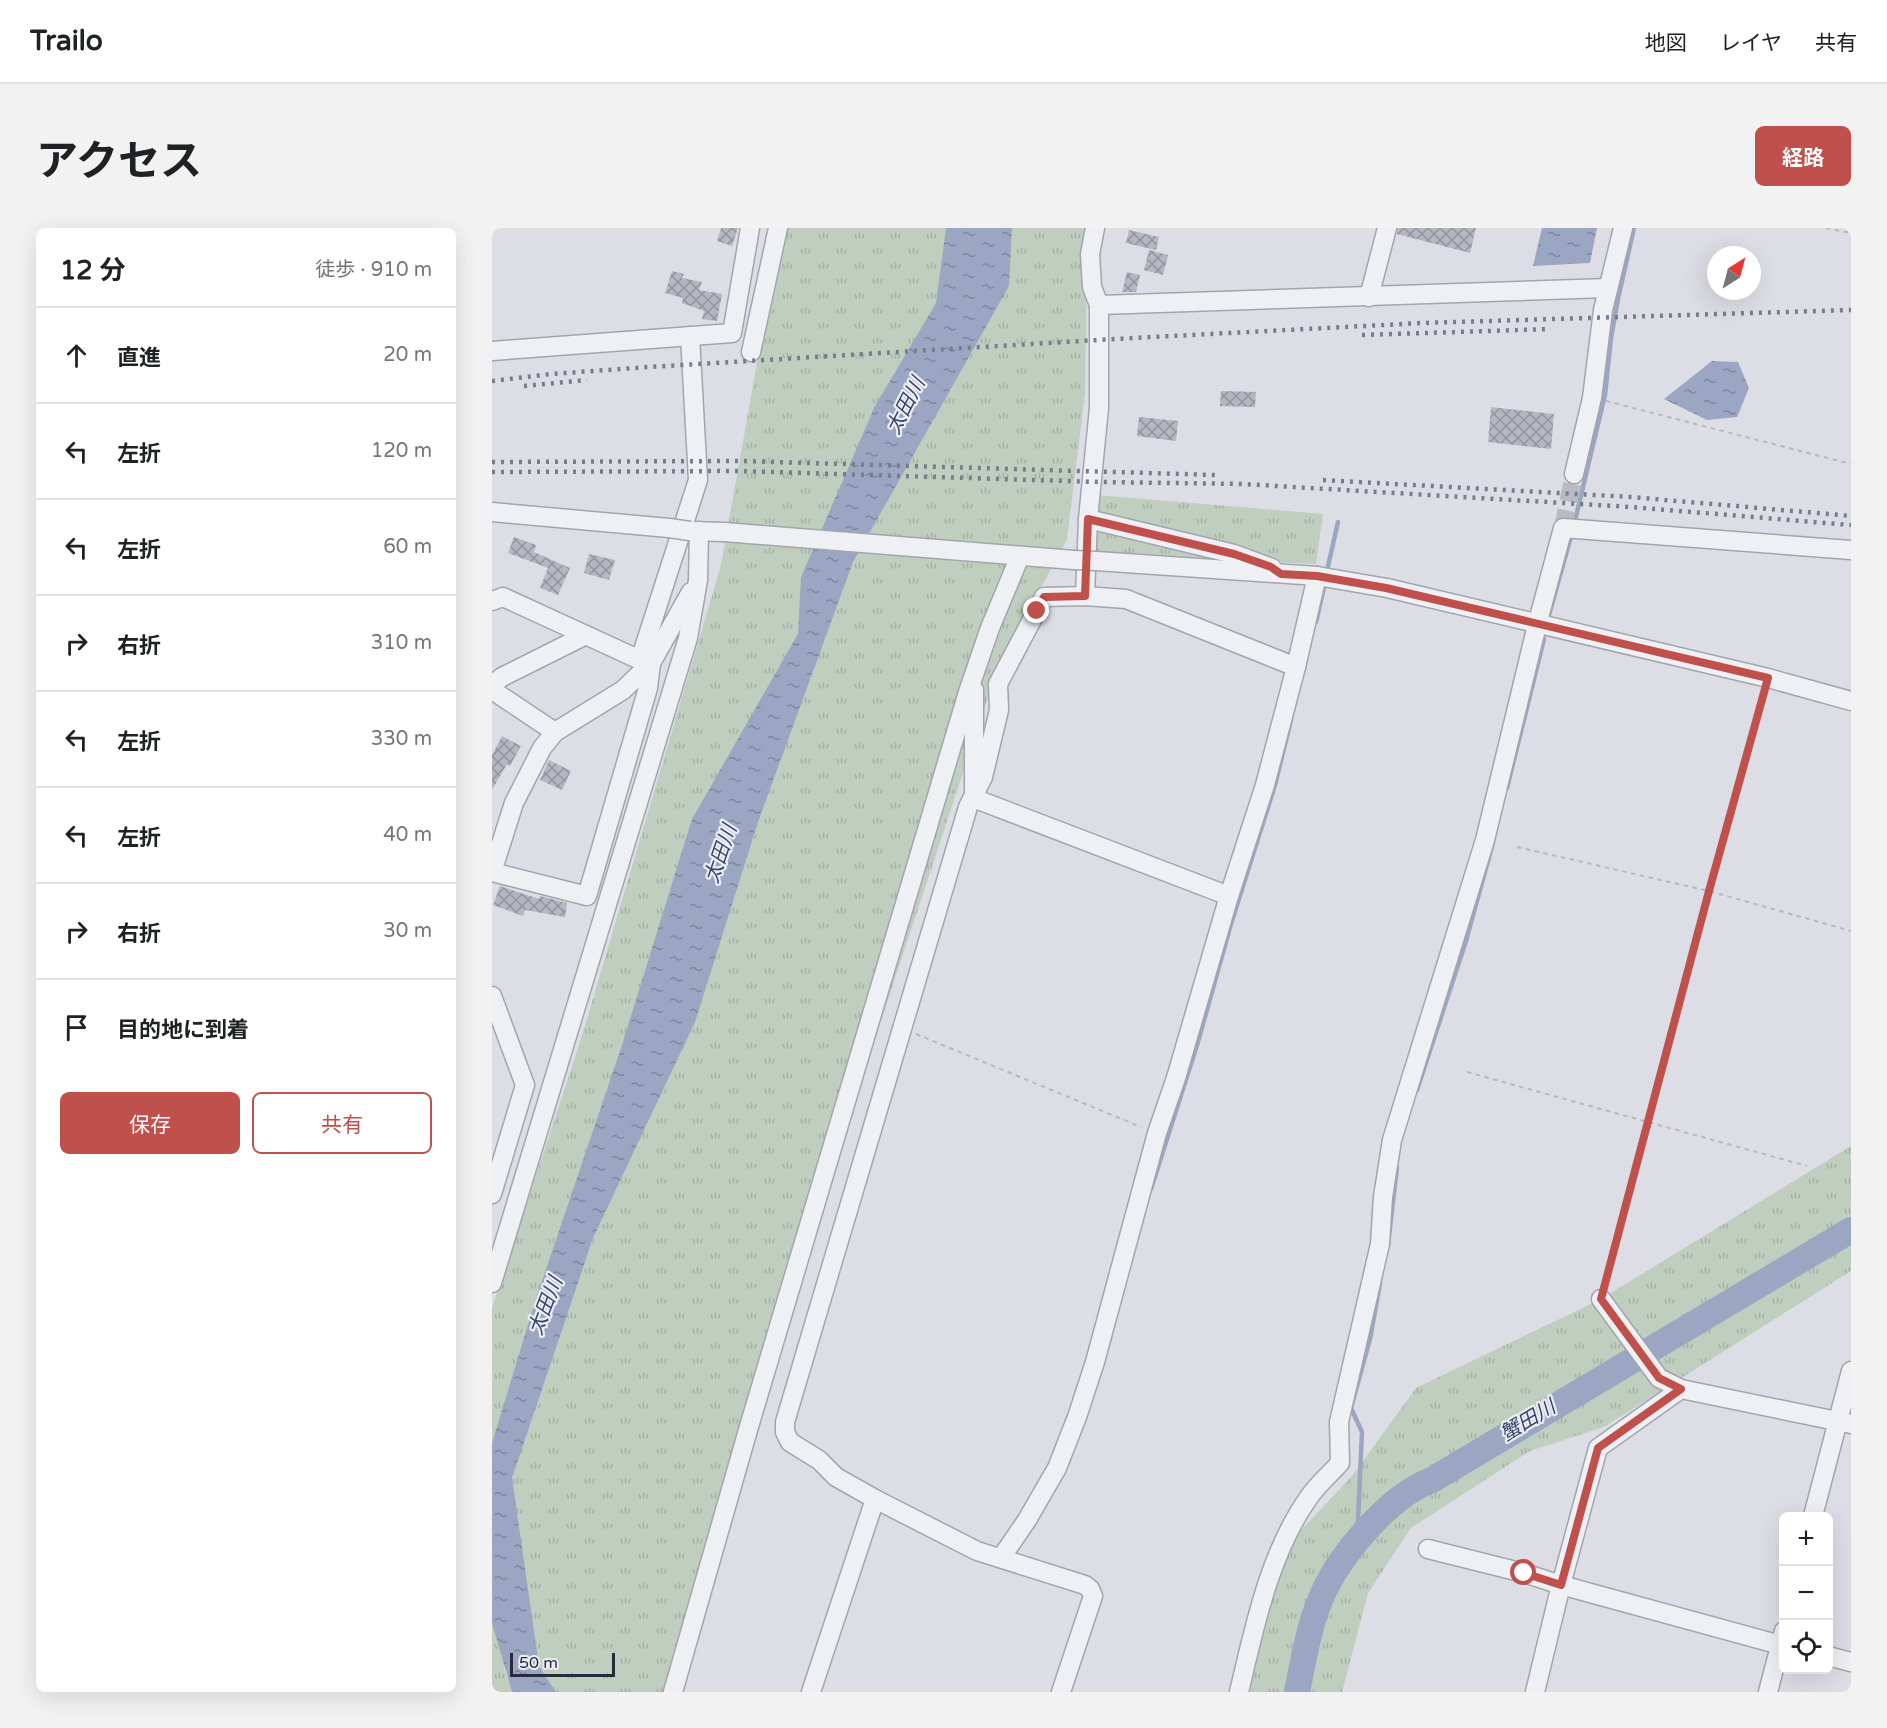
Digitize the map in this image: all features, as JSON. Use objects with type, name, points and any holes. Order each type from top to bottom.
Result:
[{"type":"street","points":[[492,351],[732,333],[750,228]]},
{"type":"street","points":[[751,352],[778,228]]},
{"type":"street","points":[[1085,596],[1088,519],[1099,408],[1099,305],[1092,288],[1090,254],[1095,228]]},
{"type":"street","points":[[1369,297],[1387,228]]},
{"type":"street","points":[[1574,474],[1592,398],[1603,310],[1623,228]]},
{"type":"street","points":[[1099,305],[1608,288]]},
{"type":"street","points":[[690,336],[698,480],[645,661],[648,688],[587,896],[492,872],[514,803],[542,748],[555,732],[623,690],[645,661],[698,580]]},
{"type":"street","points":[[492,512],[694,531],[1317,576],[1386,588],[1768,678],[1851,701]]},
{"type":"street","points":[[1088,519],[1234,554],[1271,567],[1281,574]]},
{"type":"street","points":[[1239,1692],[1257,1613],[1281,1545],[1309,1496],[1340,1462],[1339,1422],[1380,1244],[1383,1197],[1392,1140],[1485,840],[1563,528],[1851,550]]},
{"type":"street","points":[[492,1283],[688,638],[698,580],[694,531]]},
{"type":"street","points":[[673,1692],[748,1430],[973,676],[1018,556]]},
{"type":"street","points":[[1001,1558],[1046,1490],[1057,1468],[1095,1362],[1157,1133],[1194,1020],[1229,896],[1265,785],[1317,576]]},
{"type":"street","points":[[1061,1692],[1093,1596],[1090,1589],[1085,1585],[967,1546],[875,1499],[836,1477],[819,1460],[790,1442],[785,1432],[785,1422],[968,807],[983,777],[999,710],[998,684],[1044,597],[1085,596],[1126,599],[1296,667]]},
{"type":"street","points":[[492,601],[503,597],[645,661]]},
{"type":"street","points":[[492,685],[502,677],[586,635]]},
{"type":"street","points":[[973,676],[974,796]]},
{"type":"street","points":[[492,690],[555,732]]},
{"type":"street","points":[[974,796],[981,801],[1229,896]]},
{"type":"street","points":[[492,996],[525,1085],[492,1194]]},
{"type":"street","points":[[1601,1299],[1659,1378],[1681,1389],[1844,1422]]},
{"type":"street","points":[[1814,1512],[1844,1422],[1851,1371]]},
{"type":"street","points":[[1535,1692],[1598,1448],[1681,1389]]},
{"type":"street","points":[[811,1692],[875,1499]]},
{"type":"street","points":[[1428,1550],[1779,1639]]},
{"type":"street","points":[[1768,1692],[1779,1651]]},
{"type":"street","points":[[1833,1657],[1851,1662]]},
{"type":"path","points":[[1826,228],[1851,233]]},
{"type":"path","points":[[1607,401],[1851,464]]},
{"type":"path","points":[[1601,1299],[1768,678]]},
{"type":"path","points":[[1517,847],[1709,891],[1851,931]]},
{"type":"path","points":[[903,1028],[1157,1133]]},
{"type":"path","points":[[1467,1072],[1807,1166]]},
{"type":"green space","points":[[781,228],[1088,228],[1085,393],[1067,539],[996,673],[767,1366],[665,1692],[556,1692],[539,1666],[504,1668],[512,1692],[492,1692],[492,1308],[581,1039],[721,565]]},
{"type":"green space","points":[[1097,495],[1323,514],[1316,564],[1092,553]]},
{"type":"green space","points":[[1851,1146],[1851,1271],[1604,1427],[1530,1451],[1411,1528],[1368,1593],[1342,1692],[1244,1692],[1257,1640],[1288,1544],[1352,1476],[1416,1388],[1601,1299]]},
{"type":"water","name":"太田川","points":[[946,228],[1012,228],[1009,286],[853,562],[758,822],[695,1022],[593,1238],[512,1478],[539,1666],[556,1692],[512,1692],[492,1623],[492,1443],[535,1302],[622,1045],[692,819],[798,634],[801,577],[875,406],[936,303]]},
{"type":"water","points":[[1542,228],[1597,228],[1590,263],[1533,266]]},
{"type":"water","points":[[1712,361],[1738,362],[1749,388],[1737,417],[1707,420],[1664,399]]},
{"type":"building","points":[[721,228],[738,228],[732,246],[717,241]]},
{"type":"building","points":[[1398,228],[1476,228],[1470,253],[1397,234]]},
{"type":"building","points":[[1129,230],[1159,237],[1156,250],[1126,243]]},
{"type":"building","points":[[1149,250],[1168,255],[1163,275],[1144,270]]},
{"type":"building","points":[[672,271],[684,274],[682,278],[702,282],[699,290],[722,294],[717,321],[702,319],[704,311],[682,303],[683,298],[665,293]]},
{"type":"building","points":[[1127,272],[1140,275],[1136,292],[1122,292]]},
{"type":"building","points":[[1221,391],[1256,392],[1255,407],[1220,406]]},
{"type":"building","points":[[1491,407],[1554,414],[1551,449],[1488,442]]},
{"type":"building","points":[[1139,417],[1178,421],[1176,441],[1137,436]]},
{"type":"building","points":[[514,537],[536,545],[534,552],[570,568],[558,595],[540,588],[548,568],[508,553]]},
{"type":"building","points":[[589,554],[615,560],[609,580],[584,573]]},
{"type":"building","points":[[502,736],[521,746],[510,766],[507,764],[492,790],[492,755]]},
{"type":"building","points":[[549,760],[571,771],[562,790],[540,780]]},
{"type":"building","points":[[500,886],[539,899],[540,896],[567,903],[565,917],[525,910],[523,916],[493,905]]},
{"type":"waterway","points":[[1574,525],[1605,395],[1611,338],[1634,228]]},
{"type":"waterway","points":[[1326,575],[1338,522]]},
{"type":"waterway","points":[[1549,615],[1572,533]]},
{"type":"waterway","points":[[1316,622],[1325,583]]},
{"type":"waterway","points":[[1507,788],[1544,639]]},
{"type":"waterway","points":[[1151,1189],[1275,785],[1291,720]]},
{"type":"waterway","points":[[1417,1090],[1466,941],[1493,843]]},
{"type":"waterway","points":[[1388,1245],[1397,1167]]},
{"type":"waterway","name":"蟹田川","points":[[1297,1692],[1312,1624],[1327,1586],[1350,1549],[1365,1531],[1398,1500],[1851,1230]]},
{"type":"waterway","points":[[1357,1542],[1362,1432],[1351,1408],[1370,1339],[1380,1283]]},
{"type":"tunnel","points":[[1563,528],[1574,474]]},
{"type":"railway","points":[[492,381],[649,367],[1114,339],[1422,323],[1851,310]]},
{"type":"railway","points":[[1362,335],[1551,329]]},
{"type":"railway","points":[[524,386],[587,380]]},
{"type":"railway","points":[[492,462],[741,461],[1215,475]]},
{"type":"railway","points":[[492,472],[738,471],[1243,484],[1631,507],[1851,525]]},
{"type":"railway","points":[[1323,480],[1631,497],[1851,516]]},
{"type":"route","points":[[1037,611],[1044,597],[1085,596],[1088,519],[1234,554],[1271,567],[1281,574],[1317,576],[1386,588],[1768,678],[1601,1299],[1659,1378],[1681,1389],[1598,1448],[1561,1585],[1524,1573]]}]
